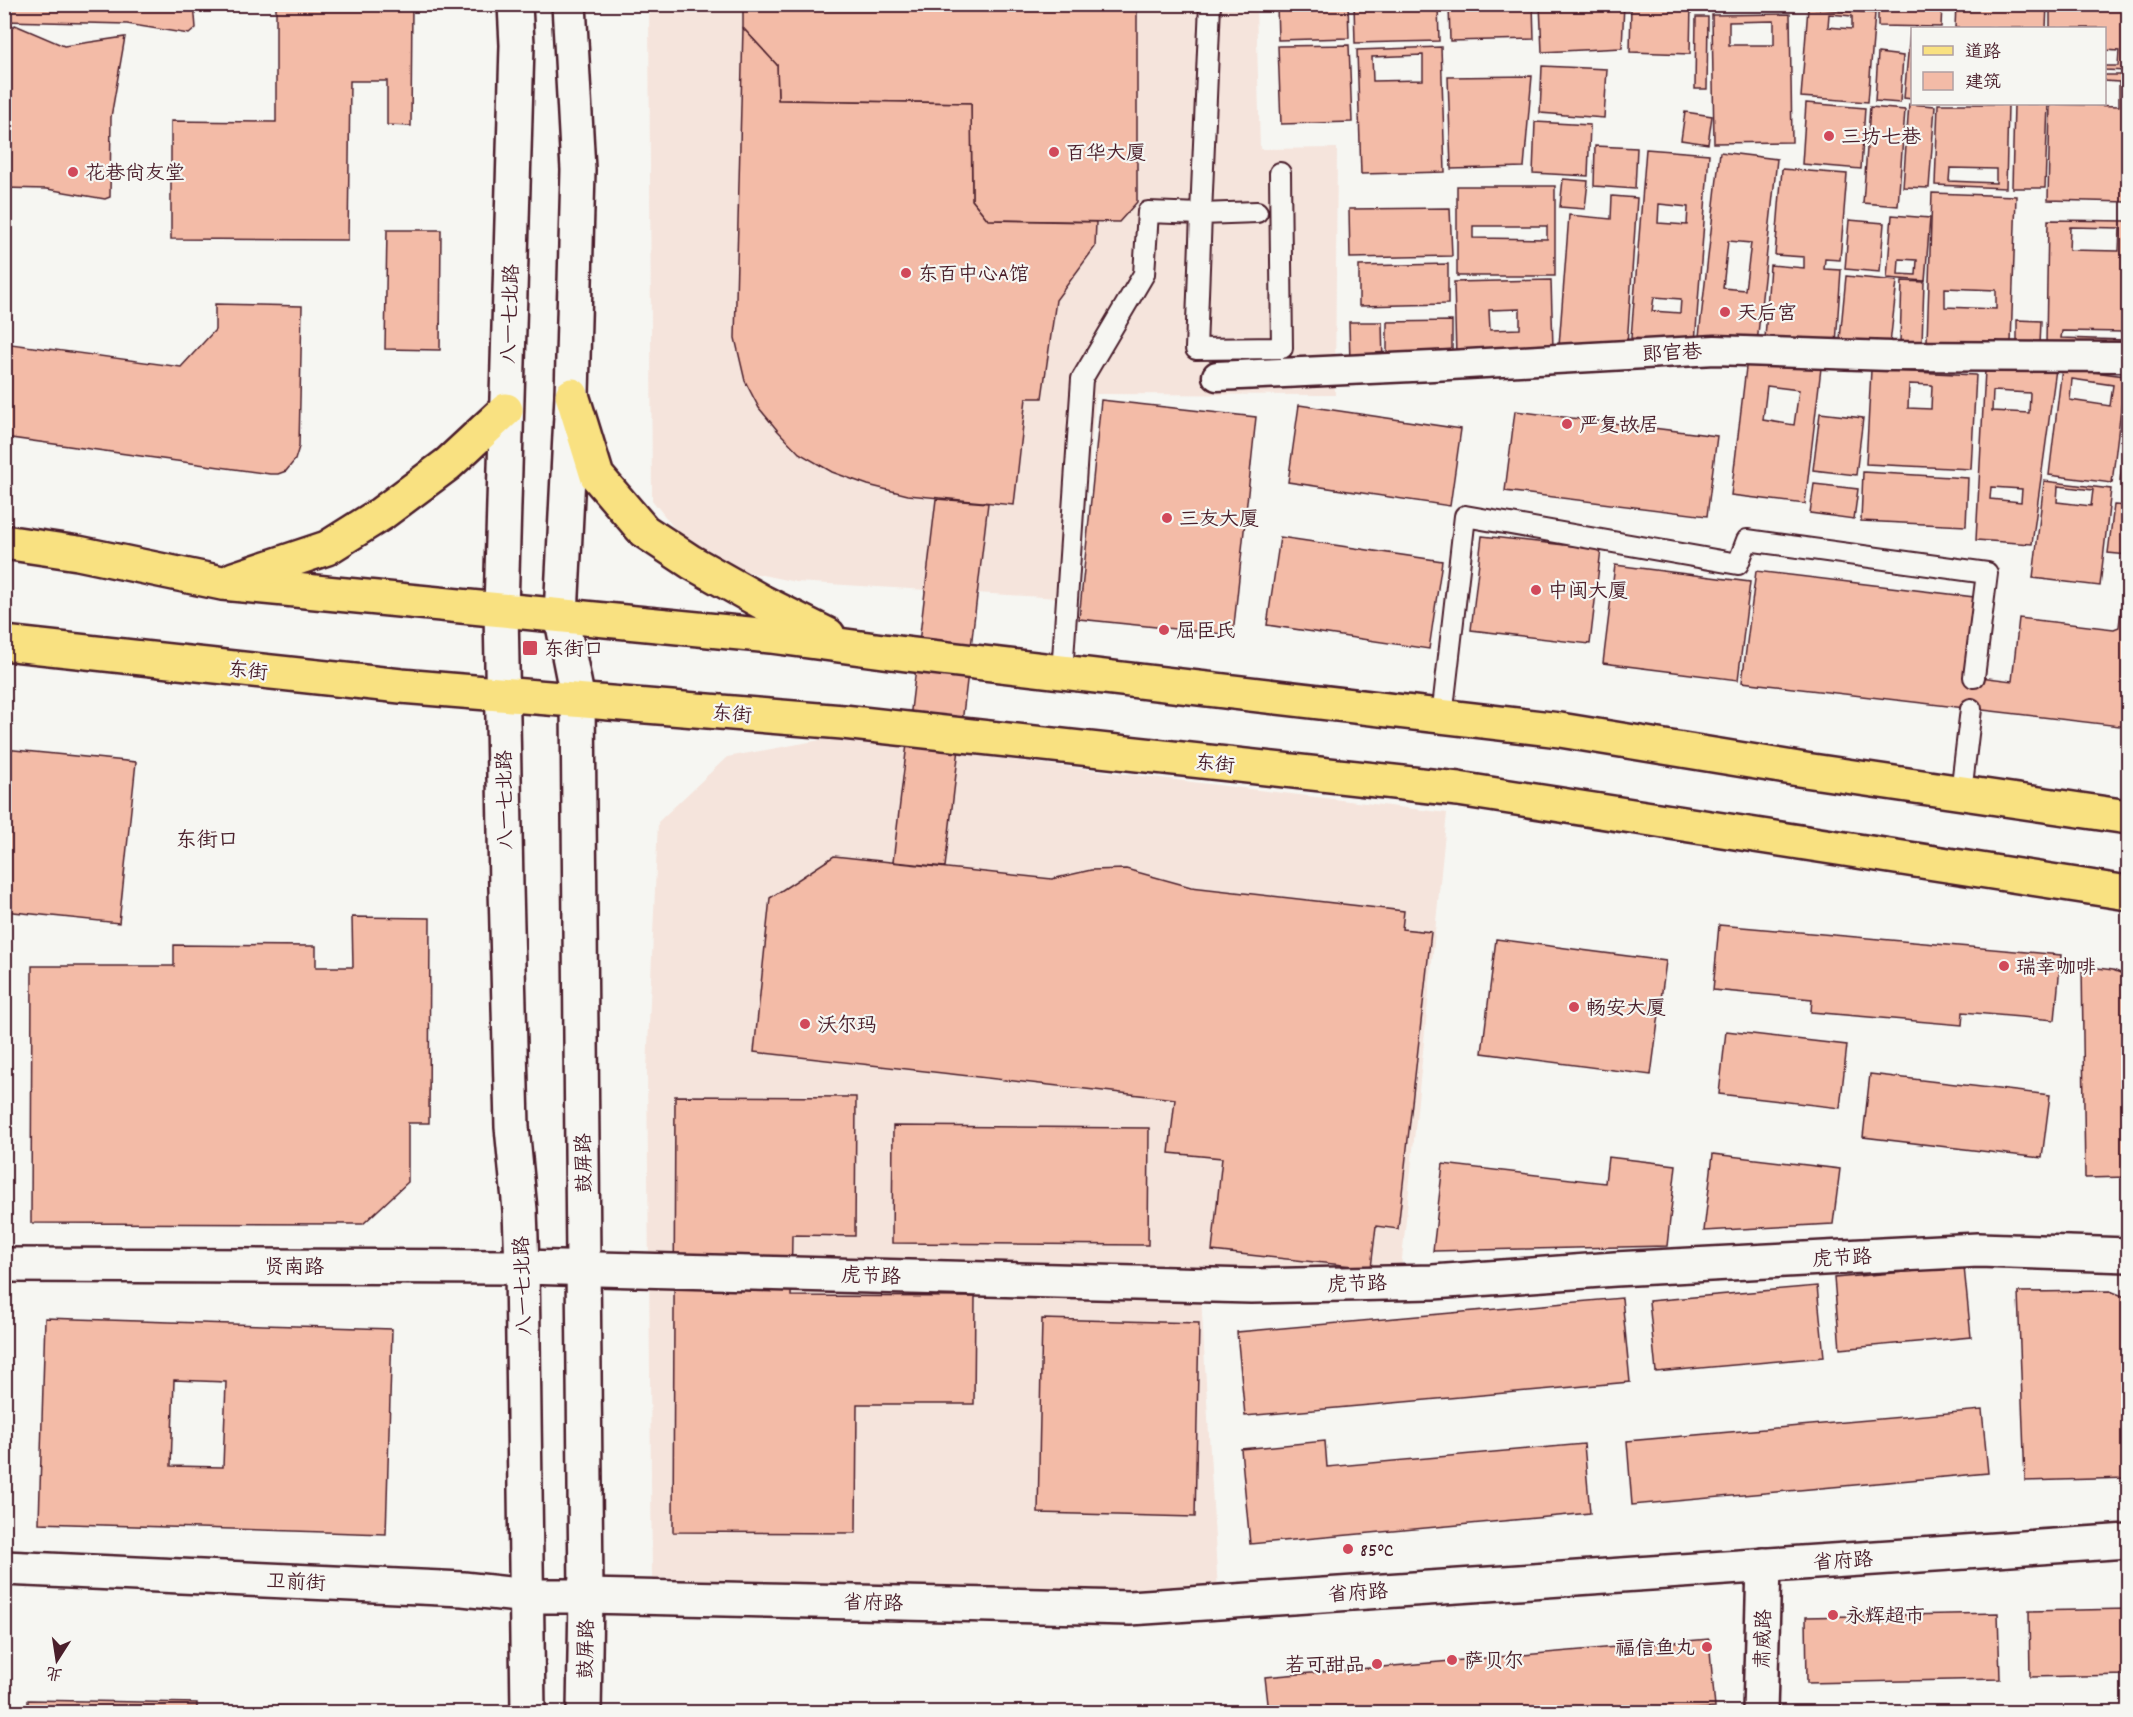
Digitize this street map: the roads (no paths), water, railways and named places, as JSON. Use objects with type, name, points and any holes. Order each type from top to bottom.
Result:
[{"type":"main road","points":[[572,395],[597,476],[644,531],[691,562],[762,602],[854,648]]},
{"type":"main road","points":[[222,583],[327,548],[372,520],[448,464],[506,410]]},
{"type":"main road","points":[[4,542],[78,553],[222,583],[771,636],[1062,673],[1560,730],[1805,770],[2128,817]]},
{"type":"main road","name":"东街","points":[[4,643],[401,686],[843,722],[1458,789],[2128,893]]},
{"type":"street","name":"八一七北路","points":[[515,4],[517,45],[501,609],[512,1127],[520,1210],[522,1267],[527,1596]]},
{"type":"street","points":[[561,615],[572,395],[578,171],[568,4]]},
{"type":"street","name":"郎官巷","points":[[1217,376],[1715,350],[1890,356],[2128,357]]},
{"type":"street","name":"鼓屏路","points":[[561,615],[578,700],[586,1596],[584,1713]]},
{"type":"street","name":"虎节路","points":[[584,1269],[1251,1286],[1433,1282],[1615,1269],[1978,1250],[2128,1255]]},
{"type":"street","name":"贤南路","points":[[4,1265],[584,1269]]},
{"type":"street","name":"省府路","points":[[586,1596],[1130,1608],[2128,1541]]},
{"type":"street","name":"肃威路","points":[[1760,1713],[1764,1565]]},
{"type":"street","name":"卫前街","points":[[4,1568],[464,1589],[527,1596],[586,1596]]},
{"type":"street","points":[[527,1596],[528,1713]]},
{"type":"lane","points":[[1210,4],[1196,349],[1282,348],[1280,173]]},
{"type":"lane","points":[[1062,673],[1082,379],[1144,273],[1148,212],[1201,214],[1257,212]]},
{"type":"lane","points":[[1442,717],[1465,516],[1738,564],[1747,540],[1987,573],[1974,677]]},
{"type":"lane","points":[[1961,793],[1971,709]]},
{"type":"place","name":"三坊七巷","points":[[1829,136]]},
{"type":"place","name":"百华大厦","points":[[1054,152]]},
{"type":"place","name":"花巷尚友堂","points":[[73,172]]},
{"type":"place","name":"东百中心A馆","points":[[906,273]]},
{"type":"place","name":"天后宫","points":[[1725,312]]},
{"type":"place","name":"严复故居","points":[[1567,424]]},
{"type":"place","name":"三友大厦","points":[[1167,518]]},
{"type":"place","name":"中闽大厦","points":[[1536,590]]},
{"type":"place","name":"屈臣氏","points":[[1164,630]]},
{"type":"place","name":"东街口","points":[[530,648]]},
{"type":"place","name":"瑞幸咖啡","points":[[2004,966]]},
{"type":"place","name":"畅安大厦","points":[[1574,1007]]},
{"type":"place","name":"沃尔玛","points":[[805,1024]]},
{"type":"place","name":"85°C","points":[[1348,1549]]},
{"type":"place","name":"永辉超市","points":[[1833,1615]]},
{"type":"place","name":"福信鱼丸","points":[[1707,1647]]},
{"type":"place","name":"萨贝尔","points":[[1452,1660]]},
{"type":"place","name":"若可甜品","points":[[1377,1664]]},
{"type":"district","name":"东街口","points":[[207,839]]}]
